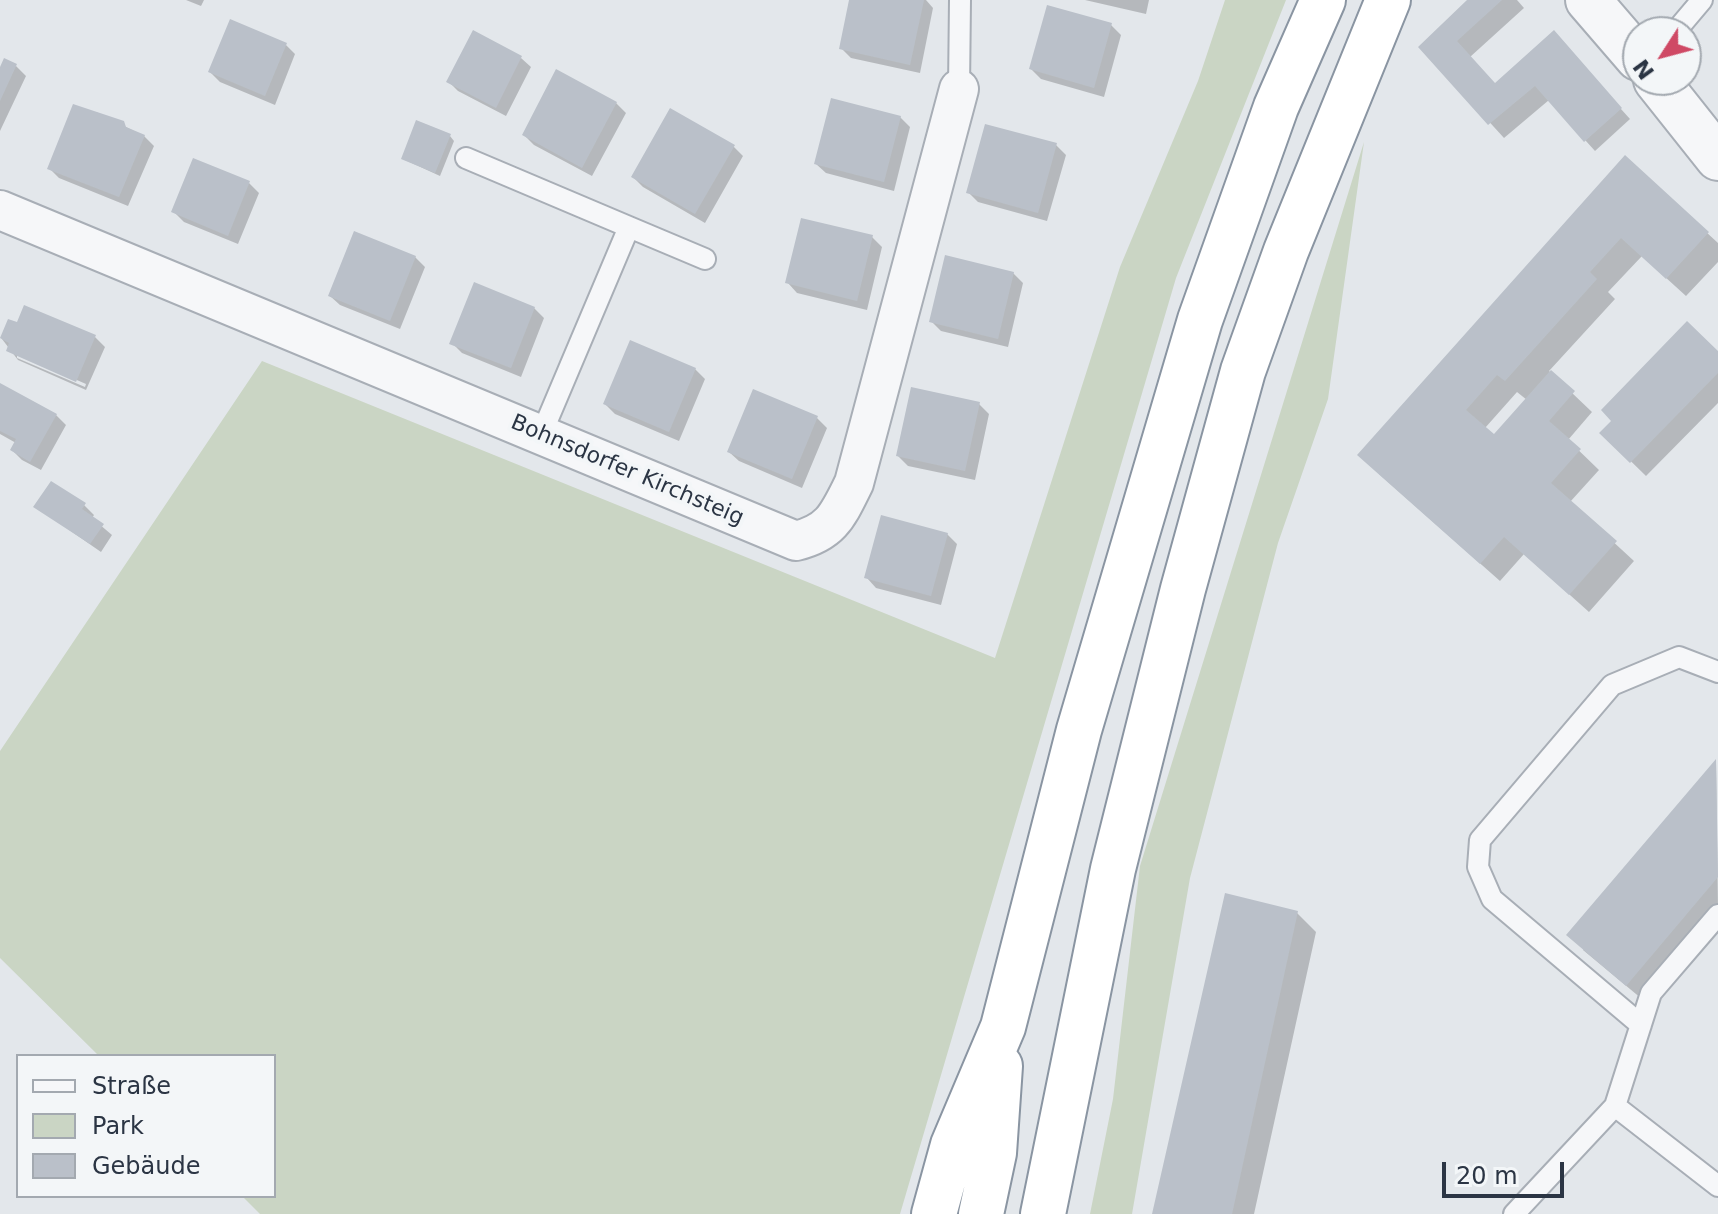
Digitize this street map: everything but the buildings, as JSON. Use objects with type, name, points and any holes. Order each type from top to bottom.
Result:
[{"type":"highway","points":[[934,1214],[953,1145],[1003,1027],[1079,730],[1200,320],[1276,107],[1323,0]]},
{"type":"highway","points":[[1043,1214],[1113,869],[1183,589],[1243,371],[1286,251],[1388,0]]},
{"type":"highway","points":[[981,1214],[994,1153],[1003,1027]]},
{"type":"street","points":[[1588,0],[1622,39]]},
{"type":"street","name":"Bohnsdorfer Kirchsteig","points":[[0,210],[260,321],[796,541],[820,535],[839,514],[854,483],[959,89]]},
{"type":"street","points":[[1669,96],[1718,158]]},
{"type":"lane","points":[[959,89],[960,0]]},
{"type":"lane","points":[[1688,16],[1702,0]]},
{"type":"lane","points":[[466,158],[705,259]]},
{"type":"lane","points":[[541,435],[629,227]]},
{"type":"lane","points":[[1641,1025],[1492,899],[1478,867],[1480,840],[1612,685],[1679,657],[1718,672]]},
{"type":"lane","points":[[1514,1214],[1615,1106],[1651,993],[1718,915]]},
{"type":"lane","points":[[1615,1106],[1718,1186]]},
{"type":"green space","points":[[1225,0],[1286,0],[1176,278],[900,1214],[260,1214],[244,1198],[276,1198],[276,1054],[97,1054],[0,958],[0,751],[262,361],[995,658],[1120,267],[1198,81]]},
{"type":"green space","points":[[1364,142],[1328,399],[1278,543],[1190,878],[1132,1214],[1090,1214],[1113,1099],[1140,866]]}]
